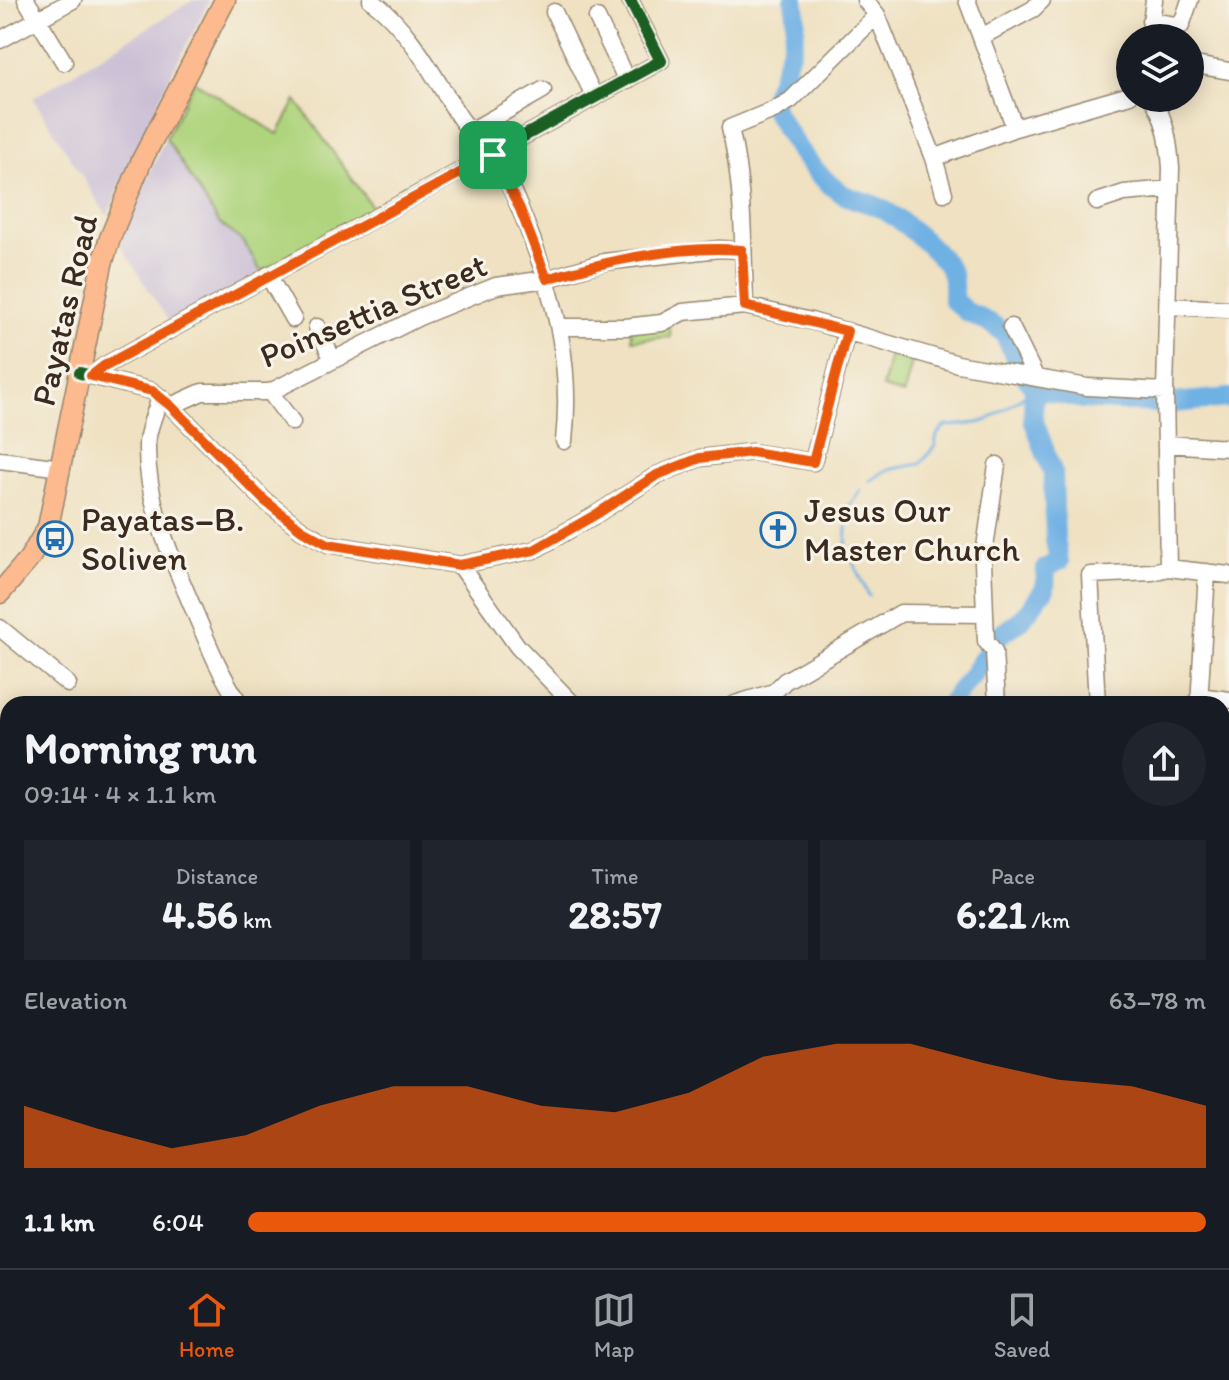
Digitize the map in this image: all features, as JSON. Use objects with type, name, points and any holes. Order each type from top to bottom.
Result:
[{"type":"main road","name":"Payatas Road","points":[[0,593],[48,527],[86,375],[102,264],[118,214],[142,160],[225,0]]},
{"type":"main road","points":[[0,560],[16,574]]},
{"type":"street","points":[[26,0],[64,62]]},
{"type":"street","points":[[0,40],[73,0]]},
{"type":"street","points":[[371,0],[387,12],[411,42],[469,132],[493,155],[520,209],[547,279],[560,327],[567,409],[564,441]]},
{"type":"street","points":[[86,375],[661,61],[630,0]]},
{"type":"street","points":[[865,0],[877,15],[934,158],[944,193]]},
{"type":"street","points":[[967,0],[1015,128]]},
{"type":"street","points":[[981,37],[1033,9],[1042,0]]},
{"type":"street","points":[[1150,24],[1154,0]]},
{"type":"street","points":[[1184,24],[1190,0]]},
{"type":"street","points":[[554,12],[594,96]]},
{"type":"street","points":[[745,306],[742,197],[730,128],[791,100],[877,15]]},
{"type":"street","points":[[597,18],[627,81]]},
{"type":"street","points":[[1204,67],[1229,71]]},
{"type":"street","points":[[469,132],[543,90]]},
{"type":"street","points":[[934,158],[1015,128],[1116,99]]},
{"type":"street","points":[[1160,112],[1168,137],[1170,189],[1165,391],[1168,568]]},
{"type":"street","points":[[1097,202],[1124,193],[1170,189]]},
{"type":"street","name":"Poinsettia Street","points":[[166,402],[202,392],[270,392],[459,299],[496,286],[547,279],[604,262],[719,249],[742,250]]},
{"type":"street","points":[[268,275],[293,319]]},
{"type":"street","points":[[560,327],[625,327],[662,323],[683,312],[745,306],[847,331],[958,364],[1087,387],[1165,391]]},
{"type":"street","points":[[1168,306],[1229,309]]},
{"type":"street","points":[[317,327],[333,360]]},
{"type":"street","points":[[1011,327],[1029,376]]},
{"type":"street","points":[[86,375],[137,386],[166,402],[264,500],[302,530],[336,547],[460,565],[534,550],[657,475],[700,458],[752,452],[813,462],[847,331]]},
{"type":"street","points":[[270,392],[292,422]]},
{"type":"street","points":[[166,402],[147,441],[149,482],[168,548],[184,589],[234,696]]},
{"type":"street","points":[[1166,444],[1229,448]]},
{"type":"street","points":[[0,460],[61,468]]},
{"type":"street","points":[[996,696],[984,614],[983,561],[997,465]]},
{"type":"street","points":[[460,565],[518,647],[565,696]]},
{"type":"street","points":[[1097,696],[1090,575],[1152,572],[1168,568],[1229,575]]},
{"type":"street","points":[[1199,696],[1207,572]]},
{"type":"street","points":[[761,696],[774,692],[785,681],[901,613],[984,614]]},
{"type":"street","points":[[0,628],[68,684]]},
{"type":"shaded area","points":[[193,0],[210,0],[169,78],[107,216],[33,98]]},
{"type":"shaded area","points":[[166,138],[219,223],[244,242],[261,272],[171,325],[118,241]]},
{"type":"green space","points":[[194,81],[278,134],[296,100],[374,210],[261,272],[244,242],[219,223],[166,138]]},
{"type":"green space","points":[[669,321],[671,337],[632,340],[631,324]]},
{"type":"green space","points":[[891,349],[914,354],[904,394],[882,388]]},
{"type":"waterway","points":[[794,0],[793,40],[771,104],[808,162],[839,192],[888,212],[932,248],[952,275],[953,300],[967,312],[1004,333],[1021,370],[1034,388],[1082,399],[1155,403]]},
{"type":"waterway","points":[[870,481],[886,470],[920,464],[935,446],[937,435],[945,426],[985,421],[1034,388]]},
{"type":"waterway","points":[[956,696],[998,636],[1022,619],[1045,589],[1046,568],[1059,561],[1055,540],[1053,473],[1033,419],[1034,388]]},
{"type":"waterway","points":[[1173,403],[1229,398]]},
{"type":"waterway","points":[[861,490],[848,507],[846,547],[869,596]]},
{"type":"cycle path","points":[[91,376],[104,366],[661,61],[630,0]]},
{"type":"cycle path","points":[[80,373],[152,391],[171,406],[264,500],[302,530],[328,544],[460,565],[534,550],[657,475],[700,458],[752,452],[813,462],[847,331]]},
{"type":"place","name":"Jesus Our Master Church","points":[[778,530]]},
{"type":"place","name":"Payatas–B. Soliven","points":[[55,539]]},
{"type":"route","points":[[493,155],[520,209],[547,279],[604,262],[719,249],[742,250],[745,306],[847,331],[813,462],[752,452],[700,458],[657,475],[534,550],[460,565],[328,544],[281,515],[152,391],[91,376],[268,275],[493,155]]}]
